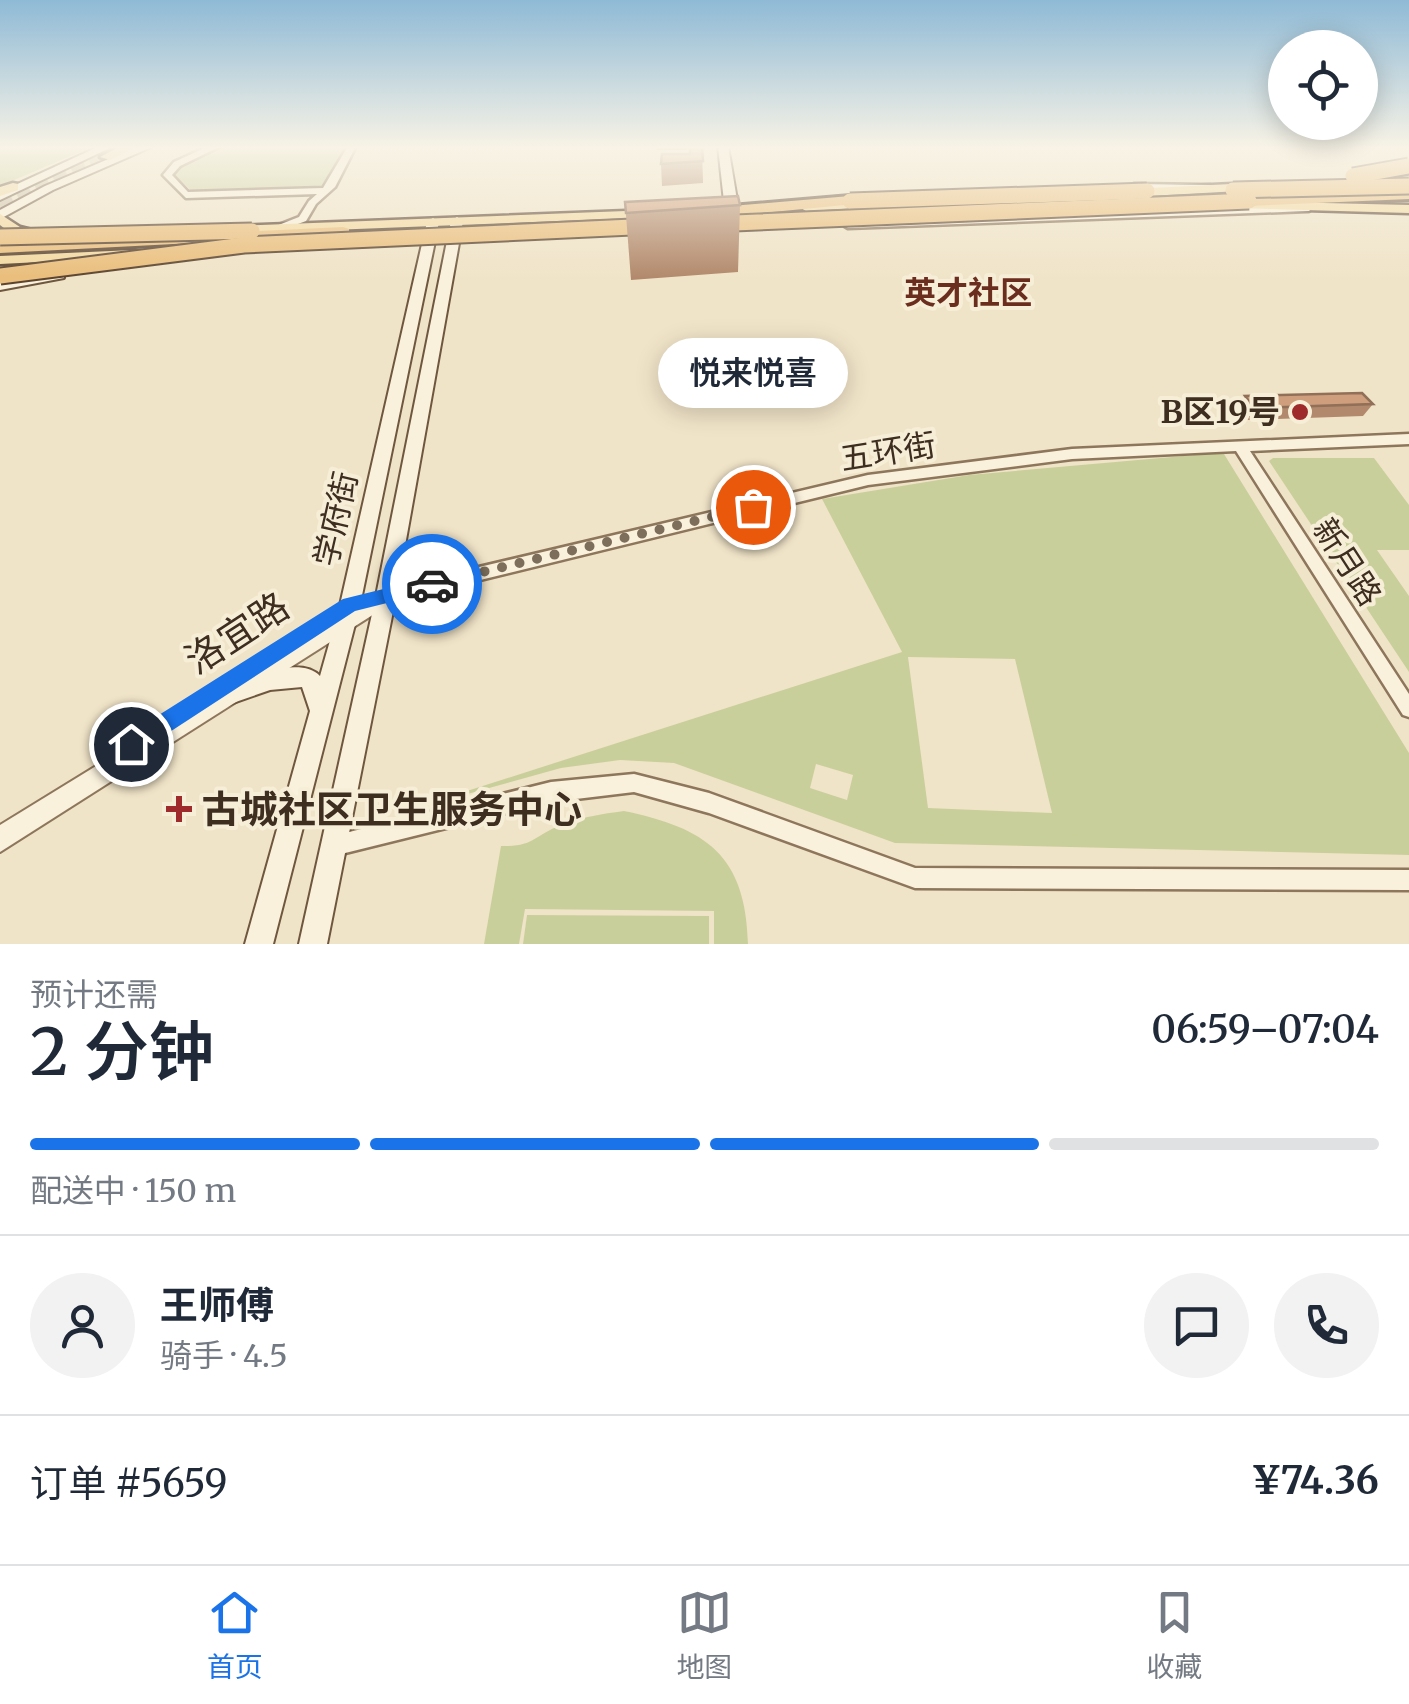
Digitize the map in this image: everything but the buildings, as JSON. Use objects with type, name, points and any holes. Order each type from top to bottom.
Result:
[{"type":"highway","points":[[733,218],[850,201],[1210,190]]},
{"type":"highway","points":[[698,220],[1211,190]]},
{"type":"highway","points":[[698,220],[1409,194]]},
{"type":"highway","points":[[733,218],[889,221],[1249,201],[1409,207]]},
{"type":"highway","points":[[0,248],[674,221]]},
{"type":"highway","points":[[0,276],[90,262],[340,236]]},
{"type":"main road","points":[[45,190],[0,216],[16,231],[38,234],[182,226],[218,231]]},
{"type":"main road","points":[[728,190],[733,218]]},
{"type":"main road","points":[[698,220],[1211,190]]},
{"type":"main road","points":[[733,218],[1232,205],[1409,207]]},
{"type":"main road","points":[[0,286],[212,250],[432,231],[674,221]]},
{"type":"main road","points":[[0,248],[279,228],[432,231]]},
{"type":"main road","name":"学府街","points":[[313,944],[386,596],[455,230]]},
{"type":"main road","name":"学府街","points":[[259,944],[347,612],[432,231]]},
{"type":"main road","points":[[0,248],[212,250]]},
{"type":"main road","name":"洛宜路","points":[[0,827],[347,612],[386,596]]},
{"type":"main road","name":"洛宜路","points":[[0,839],[227,695],[347,612]]},
{"type":"main road","points":[[227,695],[270,680],[306,678],[319,698],[315,724]]},
{"type":"street","points":[[181,190],[186,195],[324,191]]},
{"type":"street","points":[[279,228],[304,220],[324,191]]},
{"type":"street","name":"五环街","points":[[386,596],[868,480],[1072,454],[1409,439]]},
{"type":"street","name":"新月路","points":[[1239,445],[1409,710]]},
{"type":"street","points":[[333,846],[551,792],[634,783],[709,803],[915,878],[1409,880]]},
{"type":"green space","points":[[191,190],[256,190],[193,192]]},
{"type":"green space","points":[[1224,454],[1409,753],[1409,855],[895,843],[674,763],[620,760],[561,768],[395,814],[902,652],[822,499],[969,475]],"holes":[[[908,657],[1015,659],[1052,813],[928,808]],[[816,764],[853,775],[847,800],[810,788]]]},
{"type":"green space","points":[[1374,458],[1409,505],[1409,550],[1377,550],[1409,596],[1409,672],[1269,461]]},
{"type":"green space","points":[[624,811],[678,826],[716,850],[730,867],[739,888],[748,944],[714,944],[714,911],[525,909],[519,944],[484,944],[501,846],[527,843],[576,820]]},
{"type":"green space","points":[[527,915],[709,916],[709,944],[523,944]]},
{"type":"tunnel","points":[[0,206],[34,190]]},
{"type":"way so far","points":[[432,584],[753,507]]},
{"type":"place","name":"B区19号","points":[[1300,412]]},
{"type":"place","name":"悦来悦喜","points":[[753,507]]},
{"type":"place","name":"古城社区卫生服务中心","points":[[179,809]]},
{"type":"district","name":"英才社区","points":[[968,293]]},
{"type":"route","points":[[131,744],[350,604],[432,584]]}]
